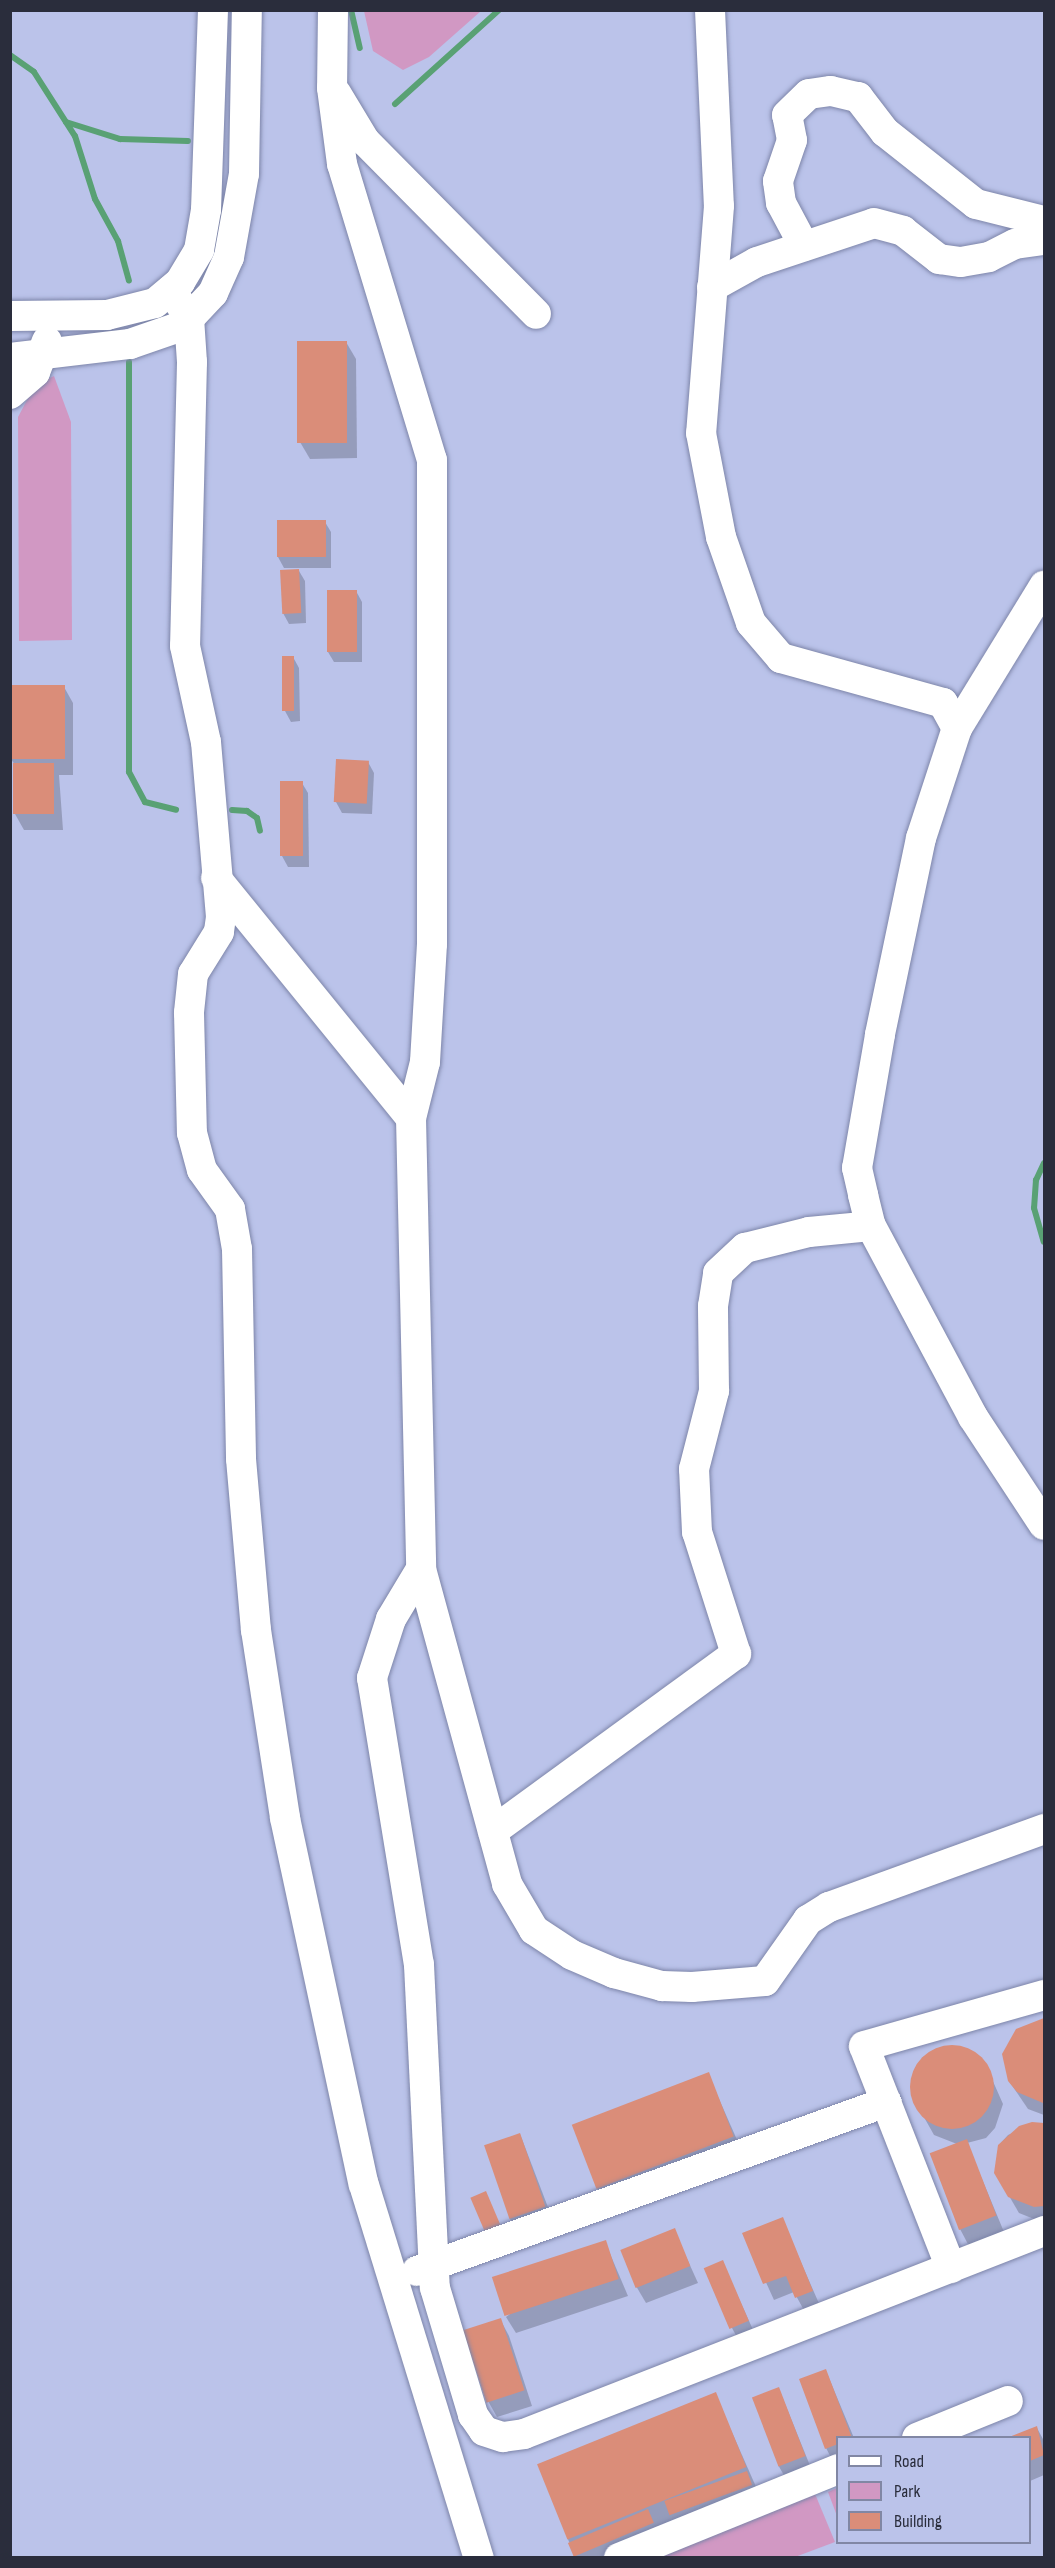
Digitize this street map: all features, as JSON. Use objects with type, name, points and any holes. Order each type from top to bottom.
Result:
[{"type":"lane","points":[[10,316],[107,315],[155,303],[171,290],[199,250],[206,210],[213,10]]},
{"type":"lane","points":[[10,358],[130,344],[182,326],[213,293],[229,256],[244,174],[247,10]]},
{"type":"lane","points":[[333,10],[332,88],[342,164],[432,460],[432,944],[425,1062],[411,1118],[421,1569],[507,1884],[534,1930],[573,1955],[614,1973],[662,1986],[692,1987],[765,1981],[808,1920],[829,1907],[1044,1829]]},
{"type":"lane","points":[[710,10],[719,206],[701,433],[721,537],[751,623],[782,658],[943,702],[957,728]]},
{"type":"lane","points":[[332,88],[365,141],[536,314]]},
{"type":"lane","points":[[804,246],[782,203],[778,181],[792,140],[787,115],[809,94],[831,91],[858,97],[885,132],[976,204],[1044,221]]},
{"type":"lane","points":[[712,287],[757,262],[874,223],[903,231],[939,259],[961,262],[989,257],[1015,244],[1044,240]]},
{"type":"lane","points":[[171,290],[189,318],[192,362],[185,645],[206,742],[221,917],[219,932],[193,974],[190,1004],[192,1132],[202,1170],[230,1209],[237,1249],[241,1459],[256,1630],[285,1818],[364,2185],[479,2558]]},
{"type":"lane","points":[[10,298],[28,300],[54,315]]},
{"type":"lane","points":[[10,394],[35,372],[43,354],[54,315]]},
{"type":"lane","points":[[1044,586],[957,728],[921,838],[876,1057],[857,1168],[871,1226],[973,1417],[1044,1526]]},
{"type":"lane","points":[[216,878],[411,1118]]},
{"type":"lane","points":[[493,1831],[736,1654],[697,1532],[694,1469],[714,1391],[713,1306],[718,1273],[745,1248],[809,1232],[871,1226]]},
{"type":"lane","points":[[421,1569],[391,1619],[372,1678],[419,1965],[435,2288],[473,2415],[484,2431],[503,2437],[524,2434],[1044,2231]]},
{"type":"lane","points":[[951,2268],[864,2046],[1044,1995]]},
{"type":"lane","points":[[393,2280],[886,2102]]},
{"type":"lane","points":[[921,2436],[1008,2401]]},
{"type":"lane","points":[[618,2558],[836,2469]]},
{"type":"green space","points":[[364,10],[481,11],[429,57],[403,70],[373,51]]},
{"type":"green space","points":[[54,376],[71,422],[72,640],[19,641],[18,417],[35,385]]},
{"type":"green space","points":[[836,2488],[836,2513],[828,2492]]},
{"type":"green space","points":[[813,2489],[835,2542],[795,2557],[641,2558]]},
{"type":"building","points":[[297,341],[347,341],[347,443],[297,443]]},
{"type":"building","points":[[277,520],[326,520],[326,557],[277,557]]},
{"type":"building","points":[[299,569],[301,613],[282,614],[280,570]]},
{"type":"building","points":[[327,590],[357,590],[357,652],[327,652]]},
{"type":"building","points":[[282,656],[294,656],[294,711],[282,711]]},
{"type":"building","points":[[10,685],[65,685],[65,759],[10,759]]},
{"type":"building","points":[[336,759],[369,761],[367,804],[334,802]]},
{"type":"building","points":[[13,763],[54,763],[54,814],[13,814]]},
{"type":"building","points":[[280,781],[303,781],[303,856],[280,856]]},
{"type":"building","points":[[1044,2018],[1043,2103],[1017,2092],[1008,2081],[1002,2054],[1016,2029]]},
{"type":"building","points":[[944,2045],[960,2045],[976,2052],[987,2063],[994,2079],[991,2103],[982,2117],[960,2129],[944,2129],[928,2122],[917,2111],[910,2095],[910,2079],[917,2063],[928,2052]]},
{"type":"building","points":[[709,2072],[734,2136],[596,2189],[572,2125]]},
{"type":"building","points":[[1032,2122],[1044,2123],[1044,2206],[1034,2207],[1008,2197],[994,2173],[998,2145],[1019,2126]]},
{"type":"building","points":[[520,2133],[545,2207],[509,2219],[484,2145]]},
{"type":"building","points":[[967,2139],[996,2216],[959,2230],[930,2153]]},
{"type":"building","points":[[486,2191],[501,2226],[485,2233],[470,2198]]},
{"type":"building","points":[[783,2217],[813,2291],[795,2298],[786,2276],[763,2284],[742,2233]]},
{"type":"building","points":[[675,2228],[690,2266],[636,2288],[620,2250]]},
{"type":"building","points":[[606,2240],[619,2279],[505,2316],[492,2277]]},
{"type":"building","points":[[723,2260],[749,2321],[729,2329],[704,2268]]},
{"type":"building","points":[[501,2318],[524,2390],[486,2403],[463,2330]]},
{"type":"building","points":[[826,2369],[851,2436],[836,2436],[836,2445],[825,2449],[799,2379]]},
{"type":"building","points":[[779,2387],[806,2456],[778,2466],[752,2397]]},
{"type":"building","points":[[716,2392],[746,2467],[567,2539],[537,2464]]},
{"type":"building","points":[[1037,2426],[1044,2455],[1031,2461],[1031,2436],[1012,2436]]},
{"type":"building","points":[[747,2471],[752,2485],[669,2515],[664,2501]]},
{"type":"building","points":[[648,2509],[654,2523],[574,2557],[568,2543]]},
{"type":"waterway","points":[[351,10],[360,48]]},
{"type":"waterway","points":[[395,104],[499,10]]},
{"type":"waterway","points":[[10,55],[34,72],[75,136],[95,199],[118,241],[129,281]]},
{"type":"waterway","points":[[66,122],[120,139],[188,141]]},
{"type":"waterway","points":[[129,362],[129,772],[145,802],[176,810]]},
{"type":"waterway","points":[[232,810],[247,811],[257,818],[260,831]]},
{"type":"waterway","points":[[1044,1163],[1036,1180],[1034,1208],[1044,1242]]}]
